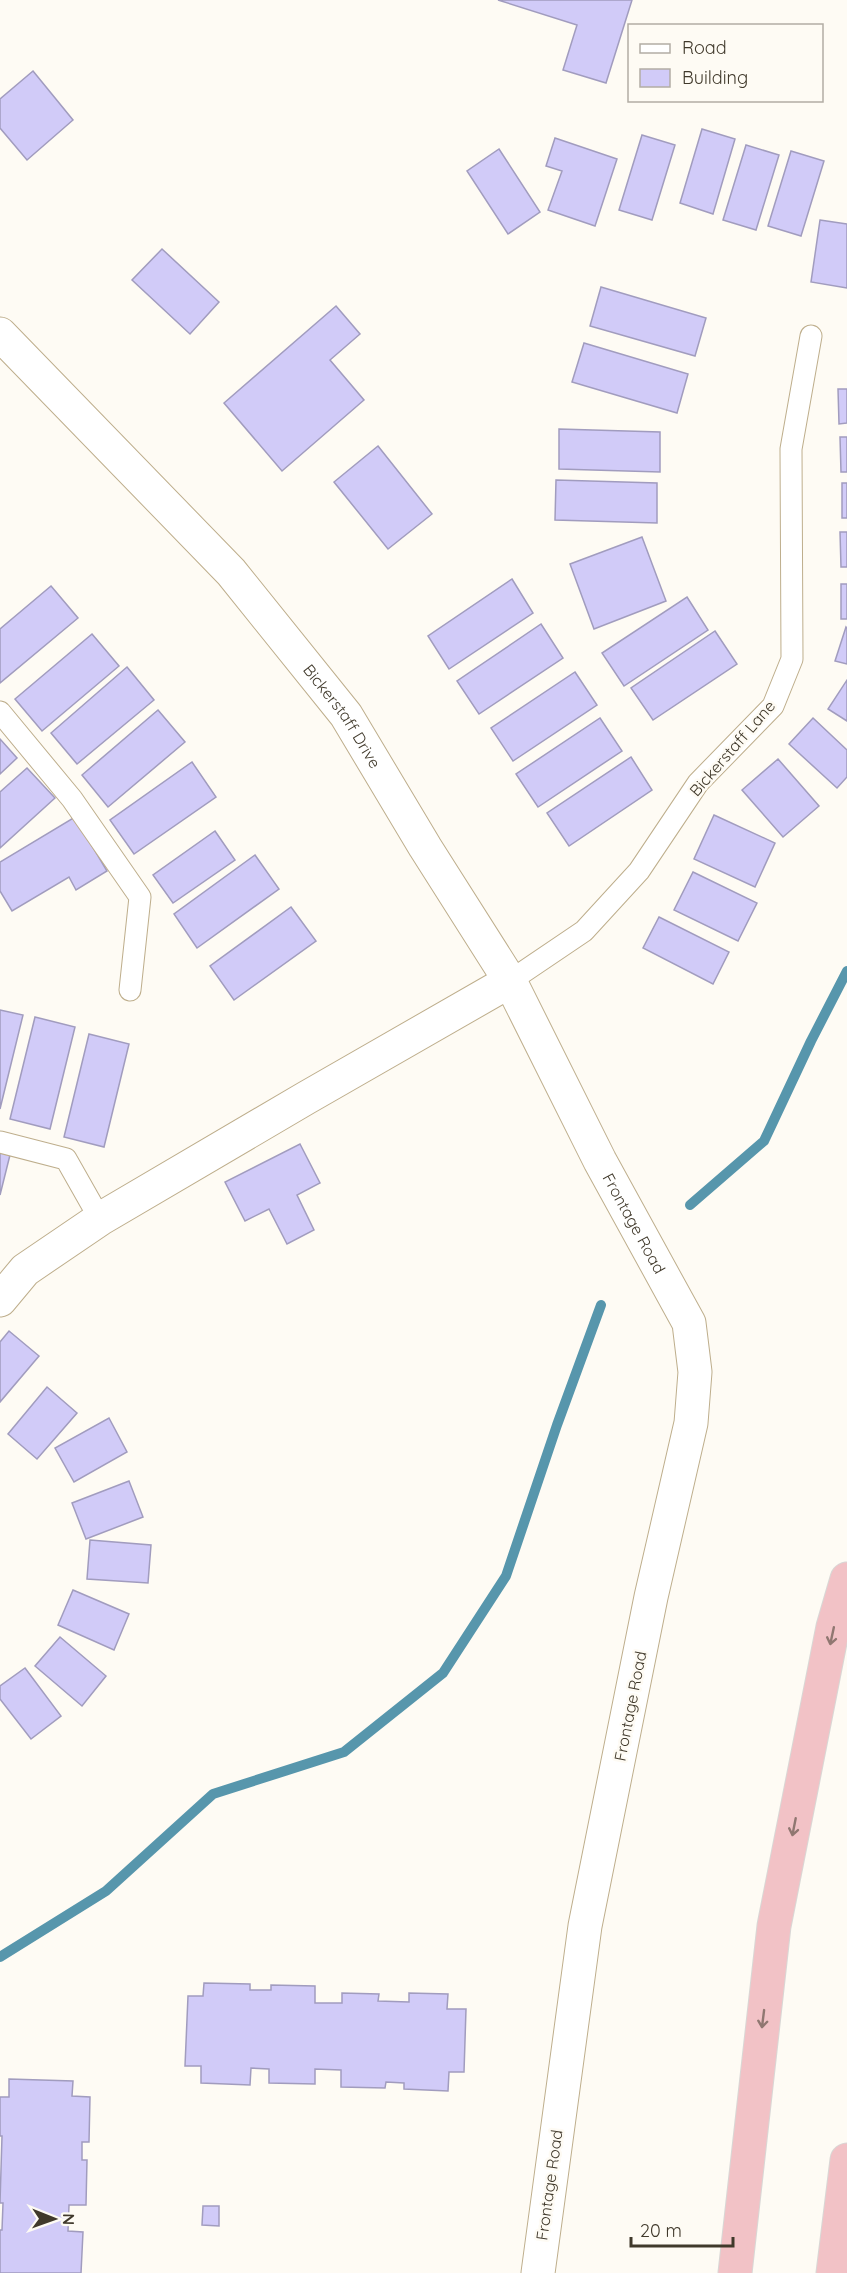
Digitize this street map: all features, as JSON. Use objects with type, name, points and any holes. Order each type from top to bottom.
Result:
[{"type":"highway","points":[[735,2273],[774,1926],[833,1628],[847,1579]]},
{"type":"highway","points":[[833,2273],[847,2160]]},
{"type":"street","name":"Bickerstaff Drive","points":[[0,334],[231,572],[346,715],[425,847],[510,981],[600,1161]]},
{"type":"street","points":[[0,1300],[25,1270],[100,1219],[315,1092],[510,981]]},
{"type":"street","name":"Frontage Road","points":[[538,2273],[585,1926],[651,1597],[691,1423],[695,1372],[689,1323],[600,1161]]},
{"type":"lane","name":"Bickerstaff Lane","points":[[510,981],[584,931],[639,871],[698,783],[773,706],[792,659],[791,449],[811,336]]},
{"type":"lane","points":[[0,712],[72,799],[140,897],[130,990]]},
{"type":"lane","points":[[0,1142],[66,1159],[100,1219]]},
{"type":"building","points":[[498,0],[632,0],[606,83],[563,70],[577,25]]},
{"type":"building","points":[[33,71],[73,120],[27,160],[0,128],[0,99]]},
{"type":"building","points":[[702,129],[735,139],[713,214],[680,203]]},
{"type":"building","points":[[642,135],[675,145],[652,220],[619,210]]},
{"type":"building","points":[[555,138],[617,159],[595,226],[548,210],[562,171],[546,166]]},
{"type":"building","points":[[746,145],[779,155],[756,230],[723,220]]},
{"type":"building","points":[[499,149],[540,212],[508,234],[467,171]]},
{"type":"building","points":[[791,151],[824,161],[801,236],[768,226]]},
{"type":"building","points":[[820,220],[847,224],[847,288],[811,282]]},
{"type":"building","points":[[162,249],[219,302],[190,334],[132,280]]},
{"type":"building","points":[[601,287],[706,318],[695,356],[590,326]]},
{"type":"building","points":[[336,306],[360,334],[330,360],[364,400],[282,471],[224,403]]},
{"type":"building","points":[[584,343],[688,374],[677,413],[572,382]]},
{"type":"building","points":[[838,389],[847,389],[847,423],[839,424]]},
{"type":"building","points":[[559,429],[660,432],[660,472],[559,469]]},
{"type":"building","points":[[840,437],[847,437],[847,472],[841,472]]},
{"type":"building","points":[[378,446],[432,514],[388,549],[334,482]]},
{"type":"building","points":[[556,480],[657,483],[657,523],[555,520]]},
{"type":"building","points":[[842,483],[847,483],[847,518],[842,518]]},
{"type":"building","points":[[840,532],[847,532],[847,567],[841,567]]},
{"type":"building","points":[[642,537],[666,601],[594,629],[570,564]]},
{"type":"building","points":[[512,579],[533,613],[449,669],[428,636]]},
{"type":"building","points":[[841,584],[847,584],[847,619],[841,619]]},
{"type":"building","points":[[51,586],[78,618],[0,683],[0,629]]},
{"type":"building","points":[[687,597],[708,630],[624,686],[602,653]]},
{"type":"building","points":[[541,624],[563,658],[479,714],[457,681]]},
{"type":"building","points":[[847,628],[847,664],[835,661]]},
{"type":"building","points":[[715,631],[737,664],[653,720],[631,688]]},
{"type":"building","points":[[92,634],[119,666],[42,731],[15,699]]},
{"type":"building","points":[[127,667],[154,700],[77,764],[51,733]]},
{"type":"building","points":[[575,672],[597,705],[513,761],[491,728]]},
{"type":"building","points":[[847,680],[847,721],[828,709]]},
{"type":"building","points":[[158,710],[185,742],[108,807],[82,775]]},
{"type":"building","points":[[600,718],[622,751],[538,807],[516,774]]},
{"type":"building","points":[[813,718],[847,750],[847,777],[837,788],[789,744]]},
{"type":"building","points":[[0,739],[17,758],[0,774]]},
{"type":"building","points":[[631,757],[652,790],[569,846],[547,813]]},
{"type":"building","points":[[778,759],[819,806],[783,837],[742,790]]},
{"type":"building","points":[[192,762],[216,797],[134,854],[110,820]]},
{"type":"building","points":[[27,768],[55,798],[0,848],[0,792]]},
{"type":"building","points":[[714,815],[775,843],[755,887],[694,859]]},
{"type":"building","points":[[75,817],[107,871],[76,890],[69,877],[12,911],[0,891],[0,862]]},
{"type":"building","points":[[215,831],[235,860],[173,903],[153,875]]},
{"type":"building","points":[[255,855],[279,889],[197,948],[174,914]]},
{"type":"building","points":[[693,872],[757,903],[738,941],[674,910]]},
{"type":"building","points":[[291,907],[316,941],[234,1000],[210,966]]},
{"type":"building","points":[[659,917],[729,952],[713,984],[643,948]]},
{"type":"building","points":[[0,1010],[23,1015],[0,1109]]},
{"type":"building","points":[[35,1017],[75,1027],[50,1129],[10,1119]]},
{"type":"building","points":[[89,1034],[129,1044],[104,1147],[64,1137]]},
{"type":"building","points":[[300,1144],[320,1183],[297,1195],[314,1230],[287,1244],[269,1209],[245,1221],[225,1182]]},
{"type":"building","points":[[0,1152],[10,1155],[0,1195]]},
{"type":"building","points":[[9,1331],[39,1356],[0,1402],[0,1342]]},
{"type":"building","points":[[47,1387],[77,1413],[37,1459],[8,1434]]},
{"type":"building","points":[[109,1418],[127,1452],[74,1482],[55,1448]]},
{"type":"building","points":[[129,1481],[143,1517],[86,1539],[72,1503]]},
{"type":"building","points":[[90,1540],[151,1545],[148,1583],[87,1579]]},
{"type":"building","points":[[73,1590],[129,1614],[114,1650],[58,1625]]},
{"type":"building","points":[[60,1637],[106,1676],[82,1706],[35,1666]]},
{"type":"building","points":[[25,1668],[61,1716],[31,1739],[0,1699],[0,1686]]},
{"type":"building","points":[[204,1983],[250,1984],[250,1990],[271,1990],[271,1985],[315,1986],[315,2003],[342,2003],[342,1993],[379,1994],[378,2001],[409,2002],[409,1993],[448,1994],[447,2009],[466,2009],[464,2072],[449,2072],[448,2091],[404,2089],[404,2083],[386,2082],[385,2088],[341,2087],[341,2070],[315,2069],[315,2084],[269,2083],[269,2069],[251,2068],[250,2085],[201,2083],[201,2066],[185,2066],[188,1996],[203,1996]]},
{"type":"building","points":[[9,2079],[73,2081],[72,2096],[90,2097],[89,2142],[82,2142],[82,2160],[87,2160],[86,2205],[69,2205],[68,2231],[83,2232],[81,2273],[0,2273],[0,2230],[2,2230],[3,2203],[0,2203],[2,2136],[0,2136],[0,2097],[9,2097]]},
{"type":"building","points":[[203,2206],[219,2206],[219,2226],[202,2225]]},
{"type":"waterway","points":[[690,1205],[764,1141],[847,971]]},
{"type":"waterway","points":[[0,1957],[106,1891],[213,1794],[344,1752],[443,1673],[506,1576],[557,1425],[601,1305]]}]
